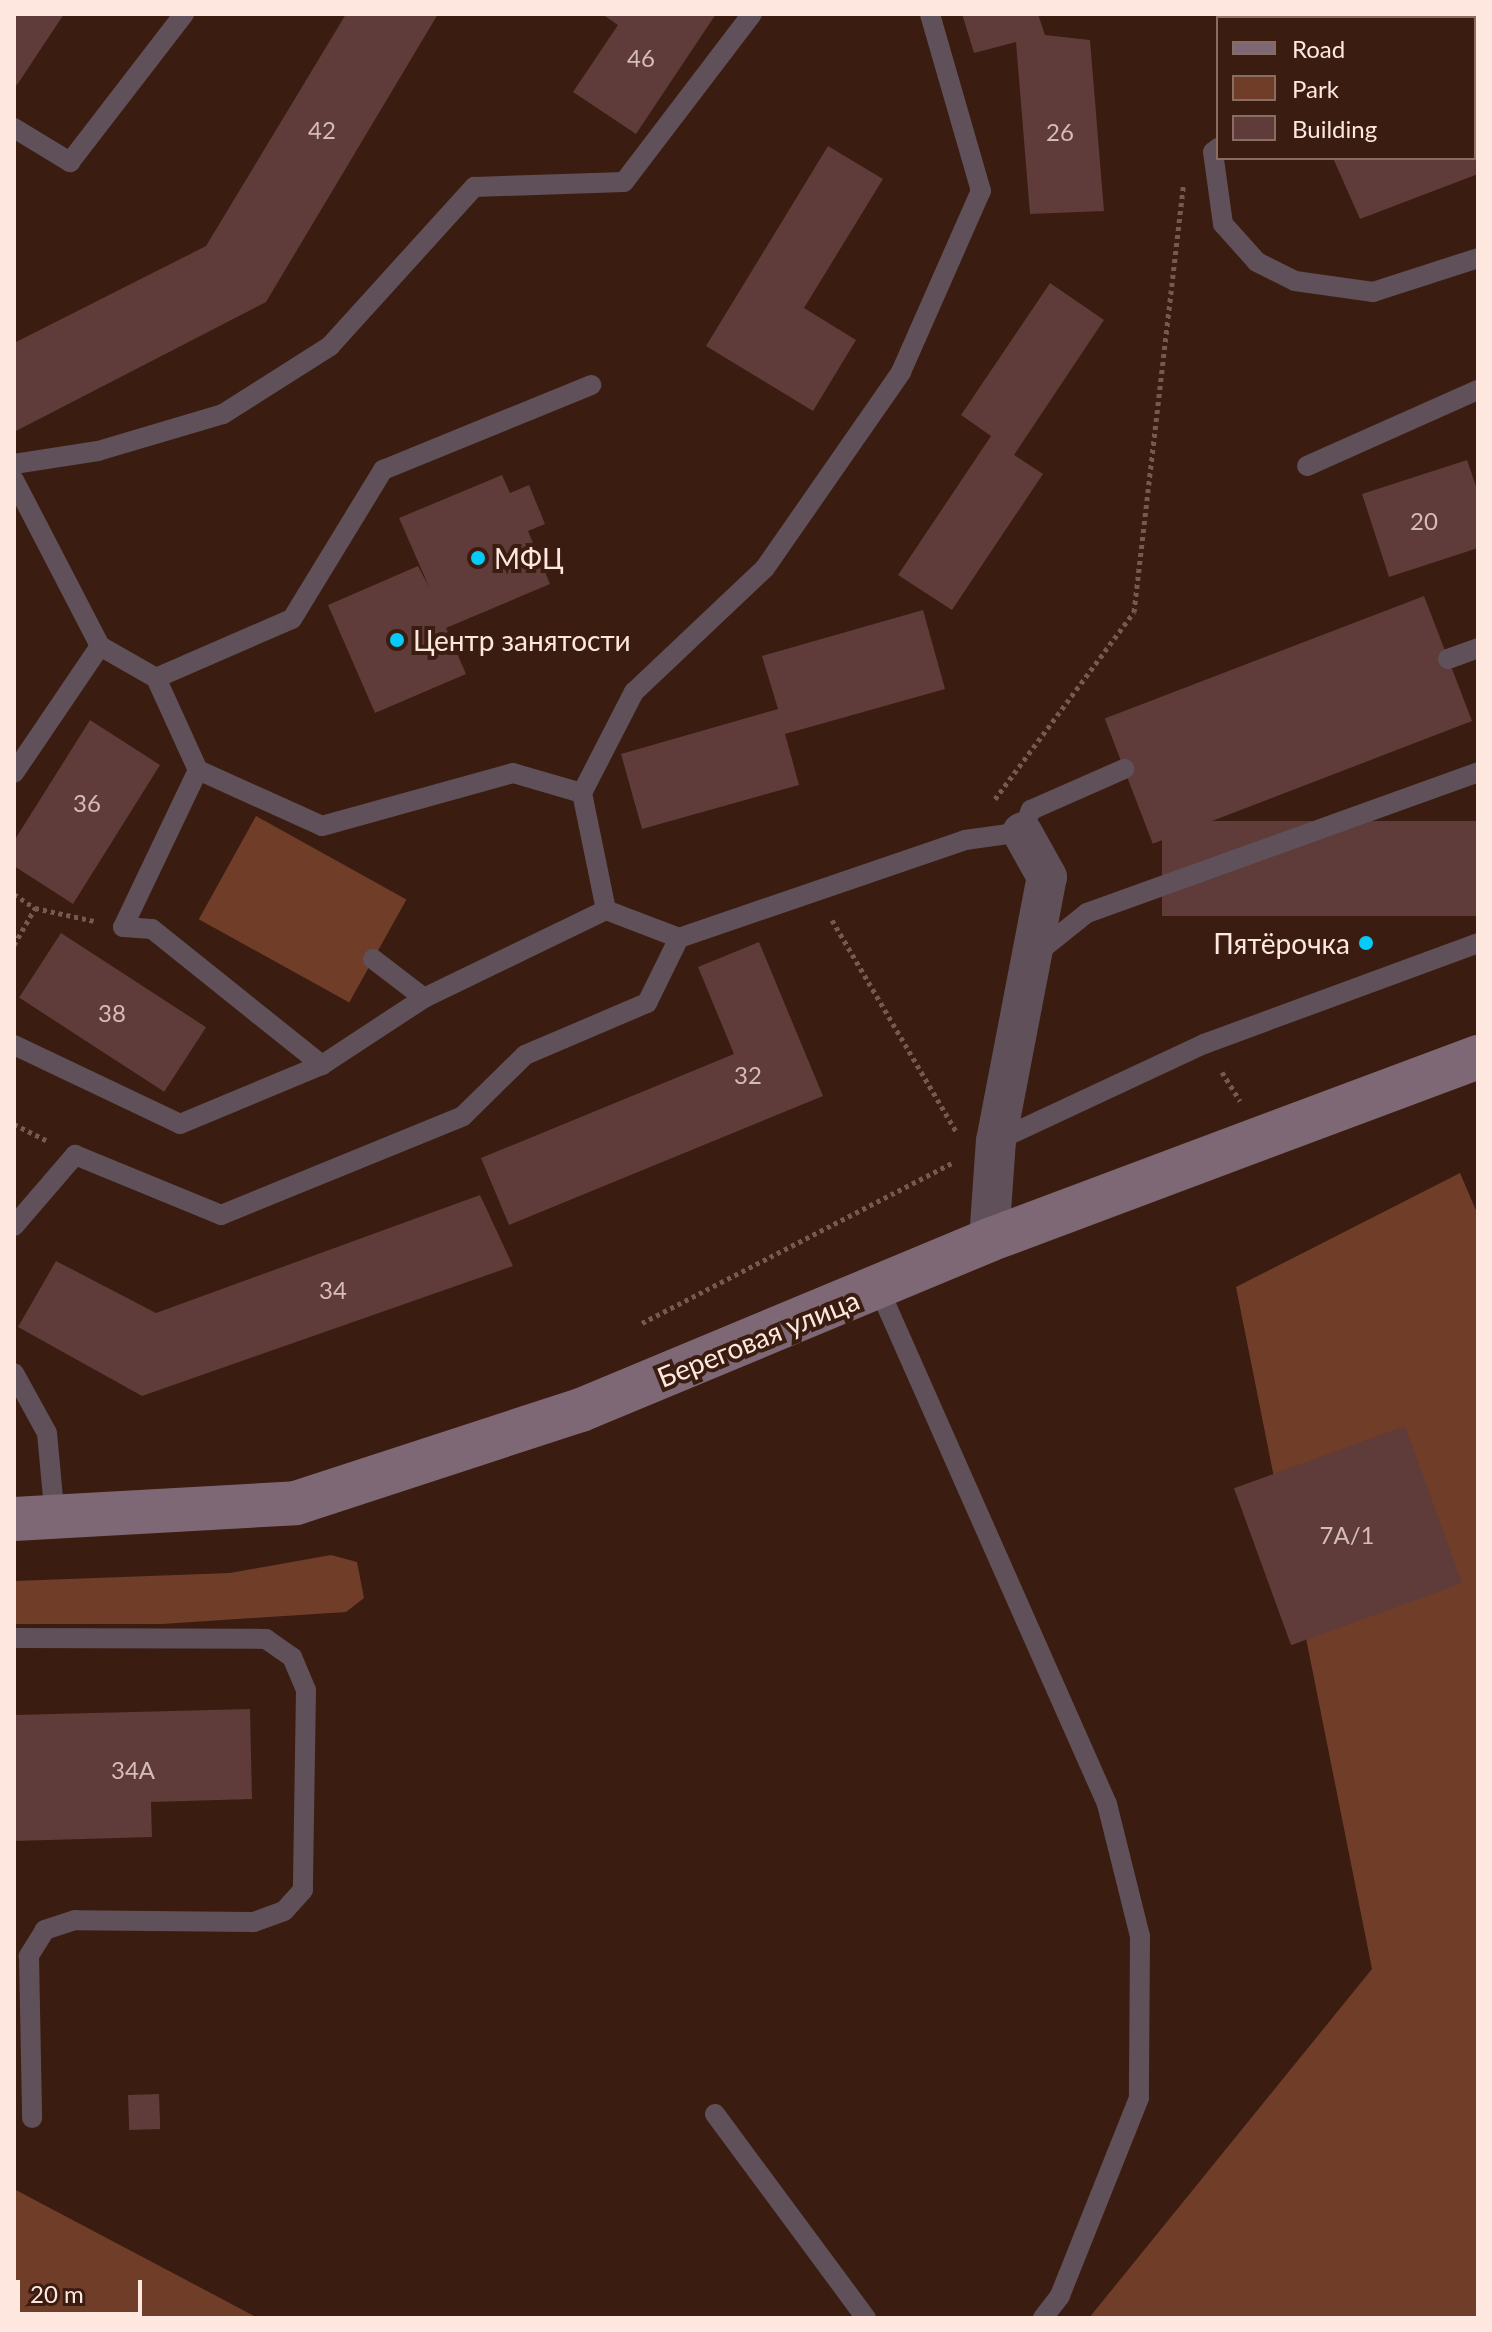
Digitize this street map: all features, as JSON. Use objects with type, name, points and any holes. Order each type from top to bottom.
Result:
[{"type":"main road","name":"Береговая улица","points":[[34,1520],[296,1503],[581,1410],[879,1289],[989,1240],[1478,1057]]},
{"type":"street","points":[[989,1240],[983,1148],[1047,877],[1022,832]]},
{"type":"lane","points":[[14,128],[70,162],[184,14]]},
{"type":"lane","points":[[14,464],[98,451],[223,414],[330,346],[474,187],[624,182],[752,14]]},
{"type":"lane","points":[[606,910],[582,793],[634,692],[765,568],[901,372],[981,191],[930,14]]},
{"type":"lane","points":[[1216,150],[1213,152],[1223,224],[1257,262],[1295,281],[1373,292],[1478,258]]},
{"type":"lane","points":[[156,678],[292,619],[383,470],[591,385]]},
{"type":"lane","points":[[1307,466],[1478,390]]},
{"type":"lane","points":[[14,480],[100,646],[156,678],[198,770],[322,826],[513,773],[582,793]]},
{"type":"lane","points":[[14,773],[100,646]]},
{"type":"lane","points":[[1448,659],[1478,648]]},
{"type":"lane","points":[[14,1045],[180,1124],[322,1065],[424,998],[606,910],[679,938],[965,840],[1022,832],[1031,810],[1124,769]]},
{"type":"lane","points":[[198,770],[123,927],[152,929],[322,1065]]},
{"type":"lane","points":[[1027,961],[1087,913],[1478,772]]},
{"type":"lane","points":[[14,1226],[75,1155],[221,1215],[463,1116],[525,1055],[647,1003],[679,938]]},
{"type":"lane","points":[[983,1148],[1204,1044],[1478,943]]},
{"type":"lane","points":[[373,959],[424,998]]},
{"type":"lane","points":[[879,1289],[1107,1804],[1140,1936],[1139,2098],[1060,2296],[1043,2318]]},
{"type":"lane","points":[[14,1373],[47,1433],[34,1520]]},
{"type":"lane","points":[[14,1638],[266,1639],[292,1657],[306,1690],[303,1890],[284,1911],[253,1922],[75,1920],[45,1930],[29,1956],[32,2118]]},
{"type":"lane","points":[[715,2114],[866,2318]]},
{"type":"path","points":[[965,840],[1134,612],[1184,180]]},
{"type":"path","points":[[14,894],[35,908],[123,927]]},
{"type":"path","points":[[14,945],[35,908]]},
{"type":"path","points":[[642,1323],[983,1148],[831,921],[844,913]]},
{"type":"green space","points":[[256,816],[406,899],[349,1003],[199,919]]},
{"type":"green space","points":[[1460,1173],[1478,1215],[1478,2318],[1089,2318],[1372,1969],[1236,1287]]},
{"type":"green space","points":[[331,1555],[357,1562],[364,1598],[346,1612],[162,1624],[14,1624],[14,1581],[230,1573]]},
{"type":"green space","points":[[14,2189],[258,2318],[14,2318]]},
{"type":"building","points":[[14,14],[64,14],[17,85],[14,83]]},
{"type":"building","points":[[346,14],[438,14],[266,302],[14,432],[14,343],[206,246]]},
{"type":"building","points":[[602,14],[716,14],[636,134],[573,92],[618,25]]},
{"type":"building","points":[[962,14],[1038,14],[1045,35],[1090,40],[1104,211],[1030,214],[1016,42],[974,53]]},
{"type":"building","points":[[1478,91],[1478,174],[1360,219],[1334,160],[1476,160]]},
{"type":"building","points":[[828,146],[883,179],[804,308],[856,340],[813,411],[706,346]]},
{"type":"building","points":[[1050,283],[1104,320],[1014,455],[1043,474],[952,610],[898,575],[991,436],[961,415]]},
{"type":"building","points":[[1467,460],[1478,492],[1478,548],[1389,577],[1362,494]]},
{"type":"building","points":[[502,475],[510,493],[529,485],[545,524],[528,531],[550,584],[446,628],[466,674],[375,713],[328,605],[418,566],[430,589],[399,518]]},
{"type":"building","points":[[1424,596],[1472,721],[1153,844],[1105,719]]},
{"type":"building","points":[[923,610],[945,689],[785,734],[799,785],[642,829],[621,754],[778,709],[762,656]]},
{"type":"building","points":[[90,720],[160,765],[73,904],[14,866],[14,841]]},
{"type":"building","points":[[1162,821],[1478,821],[1478,916],[1162,916]]},
{"type":"building","points":[[61,933],[206,1027],[164,1092],[19,998]]},
{"type":"building","points":[[759,942],[823,1096],[509,1225],[481,1158],[734,1054],[698,967]]},
{"type":"building","points":[[480,1195],[513,1266],[142,1396],[18,1327],[56,1261],[156,1313]]},
{"type":"building","points":[[1405,1426],[1462,1583],[1291,1645],[1234,1488]]},
{"type":"building","points":[[250,1709],[252,1799],[151,1802],[152,1837],[14,1841],[14,1715]]},
{"type":"building","points":[[159,2094],[160,2129],[129,2130],[128,2095]]},
{"type":"place","name":"МФЦ","points":[[478,558]]},
{"type":"place","name":"Центр занятости","points":[[397,640]]},
{"type":"place","name":"Пятёрочка","points":[[1366,943]]}]
